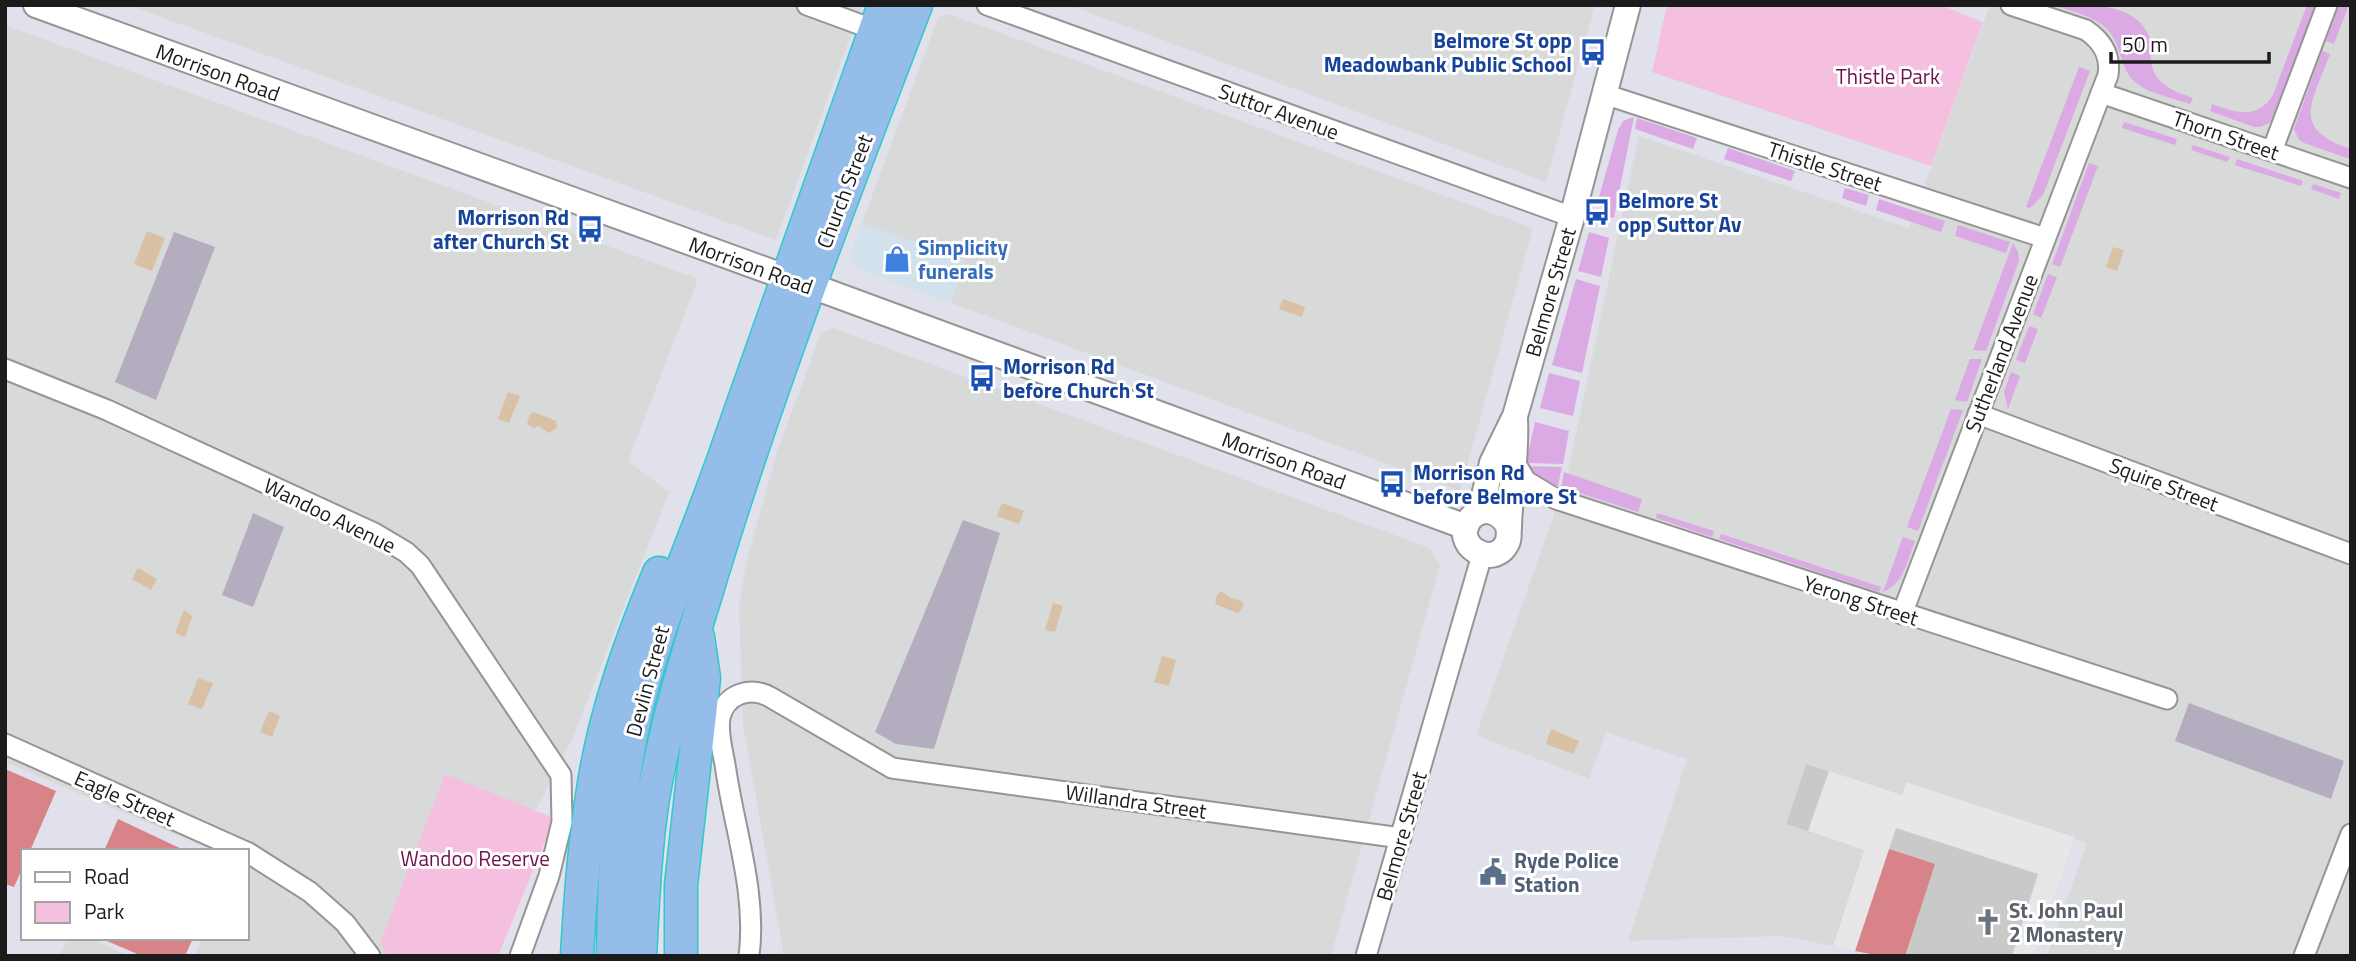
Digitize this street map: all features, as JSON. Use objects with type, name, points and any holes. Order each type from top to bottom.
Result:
[{"type":"highway","name":"Church Street","points":[[798,282],[916,5]]},
{"type":"highway","name":"Church Street","points":[[749,418],[798,282],[880,18]]},
{"type":"highway","name":"Devlin Street","points":[[612,956],[614,856],[622,785],[638,703],[669,603],[725,454],[749,418]]},
{"type":"highway","name":"Devlin Street","points":[[640,956],[646,850],[653,796],[669,718],[696,625],[749,418]]},
{"type":"highway","points":[[577,956],[593,788],[612,705],[645,607],[684,512],[725,454]]},
{"type":"highway","points":[[681,956],[681,885],[704,678],[696,625]]},
{"type":"street","name":"Morrison Road","points":[[36,5],[80,13],[798,282],[1473,519],[1487,511],[1500,515],[1512,497]]},
{"type":"street","points":[[807,5],[880,18]]},
{"type":"street","name":"Suttor Avenue","points":[[987,5],[1572,217]]},
{"type":"street","name":"Belmore Street","points":[[1473,519],[1492,463],[1515,416],[1572,217],[1628,5]]},
{"type":"street","name":"Sutherland Avenue","points":[[1902,614],[2108,75],[2105,48],[2093,34],[2011,5]]},
{"type":"street","points":[[2272,151],[2327,5]]},
{"type":"street","name":"Thorn Street","points":[[2101,93],[2351,178]]},
{"type":"street","name":"Thistle Street","points":[[1604,94],[2045,238]]},
{"type":"street","name":"Wandoo Avenue","points":[[5,369],[107,410],[374,533],[406,552],[431,579],[562,775],[562,822],[549,876],[520,956]]},
{"type":"street","name":"Squire Street","points":[[1978,414],[2351,554]]},
{"type":"street","name":"Belmore Street","points":[[1512,497],[1515,416]]},
{"type":"street","name":"Yerong Street","points":[[1512,497],[1526,481],[1556,499],[2167,699]]},
{"type":"street","points":[[1473,519],[1465,534],[1470,548],[1482,555],[1490,555],[1503,548],[1509,535],[1512,497]]},
{"type":"street","name":"Yerong Street","points":[[1512,497],[1556,499]]},
{"type":"street","name":"Belmore Street","points":[[1366,956],[1482,555]]},
{"type":"street","name":"Willandra Street","points":[[750,956],[751,920],[720,729],[723,709],[730,700],[739,693],[750,691],[762,693],[892,768],[1401,838]]},
{"type":"street","name":"Eagle Street","points":[[5,744],[241,849]]},
{"type":"street","points":[[2304,956],[2351,834]]},
{"type":"street","name":"Eagle Street","points":[[248,852],[310,892],[345,923],[370,956]]},
{"type":"shaded area","points":[[128,5],[862,5],[776,240]]},
{"type":"shaded area","points":[[1068,5],[1595,5],[1546,182]]},
{"type":"shaded area","points":[[1990,5],[2351,5],[2351,956],[2047,956],[2087,843],[1907,782],[1902,795],[1806,764],[1786,824],[1865,850],[1833,946],[1781,936],[1628,941],[1687,759],[1606,732],[1589,779],[1476,735],[1566,481],[1639,136],[1909,228]]},
{"type":"shaded area","points":[[2053,5],[2106,7],[2119,10],[2141,23],[2148,34],[2156,75],[2171,89],[2193,98],[2190,104],[2154,93],[2135,82],[2106,28],[2081,14]]},
{"type":"shaded area","points":[[2307,5],[2317,5],[2271,122],[2254,127],[2210,111],[2212,104],[2246,112],[2267,103],[2273,95]]},
{"type":"shaded area","points":[[2339,5],[2349,5],[2334,44],[2326,41]]},
{"type":"shaded area","points":[[949,14],[1533,228],[1460,491],[951,303],[965,261],[862,223],[938,18]]},
{"type":"shaded area","points":[[5,25],[698,279],[628,461],[669,492],[573,737],[462,956],[195,956],[201,940],[248,940],[248,849],[209,849],[5,762]]},
{"type":"shaded area","points":[[2322,51],[2330,54],[2313,99],[2313,123],[2319,132],[2332,141],[2351,149],[2350,159],[2304,143],[2299,140],[2294,129]]},
{"type":"shaded area","points":[[2079,67],[2090,71],[2043,195],[2030,208],[2026,207]]},
{"type":"shaded area","points":[[1634,117],[1614,218],[1601,215],[1603,206],[1597,204],[1618,130],[1623,121]]},
{"type":"shaded area","points":[[1637,118],[1697,138],[1693,149],[1635,129]]},
{"type":"shaded area","points":[[2124,122],[2177,139],[2175,145],[2122,128]]},
{"type":"shaded area","points":[[2193,145],[2230,157],[2227,162],[2191,150]]},
{"type":"shaded area","points":[[1728,148],[1795,171],[1791,181],[1724,159]]},
{"type":"shaded area","points":[[2237,159],[2303,181],[2301,186],[2235,165]]},
{"type":"shaded area","points":[[2089,163],[2098,166],[2060,267],[2052,264]]},
{"type":"shaded area","points":[[2313,184],[2341,193],[2339,199],[2311,189]]},
{"type":"shaded area","points":[[1845,188],[1869,195],[1866,206],[1842,198]]},
{"type":"shaded area","points":[[1879,199],[1945,221],[1941,232],[1876,210]]},
{"type":"shaded area","points":[[862,223],[966,261],[951,303],[856,268],[850,255]]},
{"type":"shaded area","points":[[1958,225],[2010,242],[2006,253],[1955,236]]},
{"type":"shaded area","points":[[147,231],[165,238],[152,271],[134,264]]},
{"type":"shaded area","points":[[174,232],[215,247],[156,400],[115,382]]},
{"type":"shaded area","points":[[1589,232],[1609,238],[1601,277],[1578,271]]},
{"type":"shaded area","points":[[2013,243],[2019,261],[1986,351],[1973,350]]},
{"type":"shaded area","points":[[2113,247],[2124,250],[2117,271],[2106,267]]},
{"type":"shaded area","points":[[2048,274],[2057,277],[2041,318],[2033,314]]},
{"type":"shaded area","points":[[1576,279],[1600,286],[1582,373],[1552,365]]},
{"type":"shaded area","points":[[1283,299],[1305,307],[1302,317],[1279,309]]},
{"type":"shaded area","points":[[2029,326],[2038,329],[2025,363],[2016,360]]},
{"type":"shaded area","points":[[833,328],[1430,548],[1440,565],[1331,956],[784,956],[743,724],[739,607],[747,559],[778,449],[821,333]]},
{"type":"shaded area","points":[[1970,359],[1982,359],[1967,402],[1955,400]]},
{"type":"shaded area","points":[[2011,372],[2020,376],[2008,409],[2004,392]]},
{"type":"shaded area","points":[[1549,373],[1580,381],[1573,416],[1540,408]]},
{"type":"shaded area","points":[[508,392],[520,396],[509,423],[498,419]]},
{"type":"shaded area","points":[[1951,409],[1963,410],[1918,531],[1907,527]]},
{"type":"shaded area","points":[[534,412],[556,421],[557,428],[549,433],[538,426],[534,428],[527,424],[530,414]]},
{"type":"shaded area","points":[[1535,422],[1569,431],[1563,464],[1526,463]]},
{"type":"shaded area","points":[[1526,466],[1562,467],[1558,486],[1537,479]]},
{"type":"shaded area","points":[[1564,472],[1642,499],[1638,512],[1561,487]]},
{"type":"shaded area","points":[[1002,503],[1024,511],[1019,524],[997,516]]},
{"type":"shaded area","points":[[253,513],[284,527],[253,607],[222,595]]},
{"type":"shaded area","points":[[1657,513],[1714,531],[1712,537],[1656,518]]},
{"type":"shaded area","points":[[963,520],[1000,533],[934,749],[896,744],[875,732]]},
{"type":"shaded area","points":[[1721,534],[1881,587],[1879,592],[1719,539]]},
{"type":"shaded area","points":[[1903,537],[1915,541],[1907,564],[1896,583],[1883,592]]},
{"type":"shaded area","points":[[138,568],[157,579],[151,590],[132,579]]},
{"type":"shaded area","points":[[1221,591],[1242,601],[1244,605],[1240,612],[1215,604]]},
{"type":"shaded area","points":[[1053,603],[1063,606],[1055,632],[1045,630]]},
{"type":"shaded area","points":[[184,610],[193,617],[184,637],[175,633]]},
{"type":"shaded area","points":[[1162,656],[1176,660],[1169,686],[1154,682]]},
{"type":"shaded area","points":[[198,678],[213,683],[202,709],[188,704]]},
{"type":"shaded area","points":[[2189,703],[2344,761],[2331,799],[2175,741]]},
{"type":"shaded area","points":[[269,711],[280,716],[272,737],[260,732]]},
{"type":"shaded area","points":[[1551,729],[1579,741],[1573,754],[1546,744]]},
{"type":"shaded area","points":[[1806,764],[1902,795],[1906,782],[2075,837],[2035,956],[1881,956],[1833,946],[1864,850],[1786,824]]},
{"type":"shaded area","points":[[5,769],[56,791],[31,849],[21,849],[21,871],[14,887],[5,884]]},
{"type":"shaded area","points":[[1829,771],[1902,795],[1906,782],[2075,837],[2035,956],[2012,956],[2038,874],[1896,828],[1855,951],[1833,946],[1864,850],[1808,831]]},
{"type":"shaded area","points":[[118,819],[182,849],[105,849]]},
{"type":"shaded area","points":[[1889,849],[1935,864],[1905,956],[1881,956],[1855,951]]},
{"type":"shaded area","points":[[66,940],[93,940],[129,956],[60,956]]},
{"type":"shaded area","points":[[105,940],[192,940],[185,956],[142,956]]},
{"type":"green space","name":"Thistle Park","points":[[1667,5],[1940,5],[1983,22],[1931,166],[1652,72]]},
{"type":"green space","name":"Wandoo Reserve","points":[[445,774],[551,817],[547,836],[498,956],[389,956],[380,944]]},
{"type":"place","name":"Belmore St opp Meadowbank Public School","points":[[1593,52]]},
{"type":"place","name":"Belmore St opp Suttor Av","points":[[1597,212]]},
{"type":"place","name":"Morrison Rd after Church St","points":[[590,229]]},
{"type":"place","name":"Simplicity funerals","points":[[897,259]]},
{"type":"place","name":"Morrison Rd before Church St","points":[[982,378]]},
{"type":"place","name":"Morrison Rd before Belmore St","points":[[1392,484]]},
{"type":"place","name":"Ryde Police Station","points":[[1493,872]]},
{"type":"place","name":"St. John Paul 2 Monastery","points":[[1988,922]]}]
